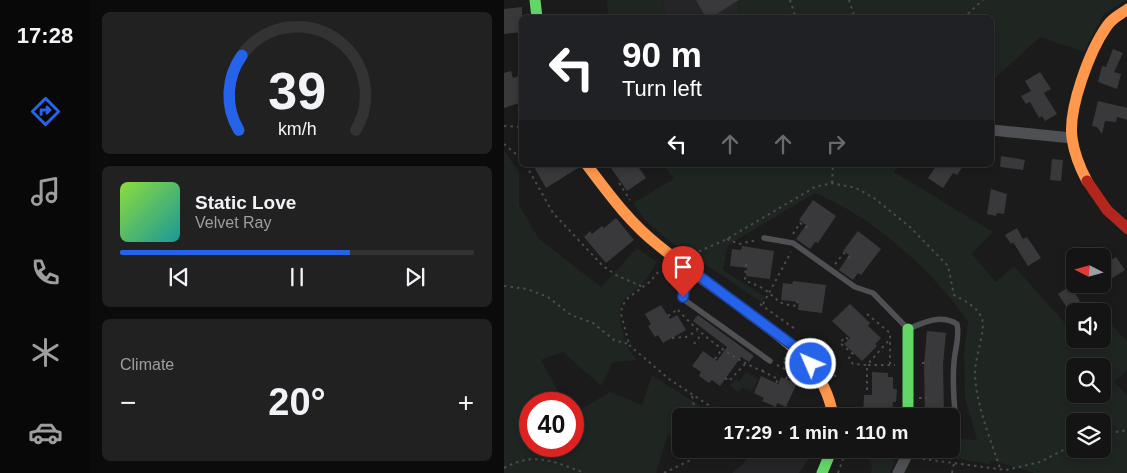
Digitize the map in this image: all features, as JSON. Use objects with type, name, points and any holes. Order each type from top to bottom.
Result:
[{"type":"street","points":[[535,0],[537,15]]},
{"type":"street","points":[[1127,8],[1107,25],[1087,67],[1072,121],[1072,138],[1095,198],[1107,213],[1127,229]]},
{"type":"street","points":[[994,130],[1072,138]]},
{"type":"street","points":[[589,167],[626,216],[656,244],[790,343],[806,358],[821,379],[829,396],[831,408]]},
{"type":"street","points":[[908,329],[908,408]]},
{"type":"street","points":[[822,473],[828,458]]},
{"type":"street","points":[[898,473],[904,458]]},
{"type":"lane","points":[[764,238],[790,242],[855,287],[873,292],[908,329],[931,320],[948,318],[957,324],[959,334],[954,357],[952,389],[954,408]]},
{"type":"lane","points":[[695,273],[684,290],[683,297],[686,301],[770,361]]},
{"type":"path","points":[[790,0],[795,15]]},
{"type":"path","points":[[849,0],[854,15]]},
{"type":"path","points":[[966,15],[983,0]]},
{"type":"path","points":[[504,126],[519,127]]},
{"type":"path","points":[[504,144],[519,156]]},
{"type":"path","points":[[527,167],[553,213],[603,266],[616,275],[643,287]]},
{"type":"path","points":[[832,183],[833,167]]},
{"type":"path","points":[[688,257],[715,242],[727,239],[815,187],[832,183],[856,188],[874,198],[910,227],[948,266],[954,296],[969,302],[982,318],[983,328],[978,347],[975,376],[980,408],[1000,468]]},
{"type":"path","points":[[763,304],[791,253],[790,242],[800,223],[808,228]]},
{"type":"path","points":[[727,239],[739,244],[751,239],[764,238]]},
{"type":"path","points":[[831,270],[844,253],[851,259]]},
{"type":"path","points":[[746,264],[744,280],[769,293],[782,305],[797,306],[798,298]]},
{"type":"path","points":[[629,344],[621,314],[622,306],[628,298],[660,271],[676,274]]},
{"type":"path","points":[[504,286],[528,289],[548,297],[571,315],[593,323],[614,340],[629,344],[692,396],[712,408]]},
{"type":"path","points":[[668,316],[682,307]]},
{"type":"path","points":[[678,310],[702,335],[746,364],[778,379],[776,383]]},
{"type":"path","points":[[867,314],[890,333],[890,366]]},
{"type":"path","points":[[672,338],[686,337],[697,331]]},
{"type":"path","points":[[694,344],[702,335]]},
{"type":"path","points":[[848,339],[845,336],[840,342],[853,354],[849,358],[853,364],[890,366],[930,363]]},
{"type":"path","points":[[867,390],[867,365],[890,339]]},
{"type":"path","points":[[715,359],[723,349]]},
{"type":"path","points":[[786,378],[791,368],[782,360],[788,357]]},
{"type":"path","points":[[762,372],[770,361]]},
{"type":"path","points":[[725,378],[730,381],[746,364]]},
{"type":"path","points":[[776,365],[789,371]]},
{"type":"path","points":[[692,396],[694,408]]},
{"type":"path","points":[[1111,433],[1127,430]]},
{"type":"path","points":[[933,458],[1000,468],[1005,472],[1040,462],[1066,449]]},
{"type":"path","points":[[664,473],[693,458]]},
{"type":"path","points":[[838,473],[843,458]]},
{"type":"path","points":[[504,468],[519,460],[545,459],[585,473]]},
{"type":"path","points":[[952,473],[954,462]]},
{"type":"shaded area","points":[[607,0],[663,0],[665,15],[608,15]]},
{"type":"shaded area","points":[[663,0],[741,0],[737,3],[739,15],[665,15]]},
{"type":"shaded area","points":[[741,0],[1126,0],[1103,15],[1084,52],[1040,37],[994,79],[994,15],[739,15],[737,3]]},
{"type":"shaded area","points":[[504,150],[519,172],[519,205],[539,239],[601,287],[637,248],[657,262],[644,282],[621,305],[620,319],[624,338],[637,360],[613,362],[601,386],[563,352],[541,360],[558,392],[519,392],[519,457],[584,457],[584,407],[610,392],[642,405],[652,375],[703,408],[672,408],[672,434],[667,437],[656,473],[504,473]]},
{"type":"shaded area","points":[[665,167],[897,167],[894,172],[993,232],[972,254],[996,282],[1014,266],[1066,324],[1066,348],[1111,348],[1111,322],[1127,341],[1127,370],[1114,382],[1127,395],[1127,473],[1034,473],[991,460],[989,464],[952,458],[960,458],[960,439],[977,440],[965,397],[964,354],[968,321],[919,264],[880,231],[837,203],[815,193],[728,245],[723,270],[765,297],[762,302],[672,243],[640,214],[633,203],[674,179]]},
{"type":"shaded area","points":[[746,372],[758,379],[752,392],[743,388],[738,392],[730,386],[736,379],[739,382]]},
{"type":"shaded area","points":[[747,458],[809,458],[799,473],[732,473]]},
{"type":"shaded area","points":[[858,458],[889,458],[894,460],[894,464],[890,473],[871,473],[872,467],[869,460]]},
{"type":"building","points":[[696,0],[739,0],[715,15],[704,15]]},
{"type":"building","points":[[522,7],[522,15],[519,15],[519,32],[504,34],[504,9]]},
{"type":"building","points":[[1113,49],[1123,53],[1114,72],[1121,74],[1117,89],[1098,82],[1102,66],[1106,67]]},
{"type":"building","points":[[511,71],[513,78],[519,76],[519,103],[504,108],[504,73]]},
{"type":"building","points":[[1040,72],[1051,89],[1044,93],[1057,114],[1045,121],[1042,116],[1039,118],[1030,102],[1026,104],[1021,96],[1031,91],[1025,81]]},
{"type":"building","points":[[1098,101],[1128,108],[1128,120],[1117,117],[1116,122],[1105,121],[1102,134],[1097,127],[1092,126]]},
{"type":"building","points":[[1001,156],[1025,160],[1023,170],[1000,167]]},
{"type":"building","points":[[1052,159],[1063,160],[1061,181],[1050,180]]},
{"type":"building","points":[[534,167],[578,167],[578,168],[546,188]]},
{"type":"building","points":[[610,167],[638,167],[646,178],[627,191]]},
{"type":"building","points":[[936,167],[963,167],[957,175],[953,173],[943,188],[928,178]]},
{"type":"building","points":[[991,189],[1007,194],[1004,214],[997,213],[996,216],[987,214]]},
{"type":"building","points":[[813,200],[836,216],[818,243],[815,242],[810,249],[796,239],[806,225],[799,220]]},
{"type":"building","points":[[616,218],[634,240],[606,263],[584,237],[590,231],[592,234],[602,226],[604,228]]},
{"type":"building","points":[[1017,228],[1023,239],[1027,237],[1041,258],[1028,266],[1013,242],[1011,244],[1005,235]]},
{"type":"building","points":[[858,231],[881,249],[861,275],[858,273],[853,280],[839,270],[849,255],[843,251]]},
{"type":"building","points":[[742,246],[774,251],[770,279],[746,276],[747,268],[730,266],[732,249],[741,250]]},
{"type":"building","points":[[1116,257],[1125,270],[1112,278],[1112,259]]},
{"type":"building","points":[[793,281],[826,285],[822,313],[798,310],[799,302],[781,300],[783,283],[792,284]]},
{"type":"building","points":[[1066,289],[1066,293],[1075,293],[1080,301],[1077,303],[1066,303],[1066,306],[1058,294]]},
{"type":"building","points":[[850,304],[870,323],[868,326],[881,338],[875,344],[877,346],[862,361],[844,344],[850,338],[832,321]]},
{"type":"building","points":[[661,305],[670,319],[677,315],[686,330],[663,343],[658,335],[655,337],[648,326],[651,324],[645,314]]},
{"type":"building","points":[[698,315],[754,356],[749,362],[741,357],[720,386],[712,380],[709,383],[699,376],[701,372],[692,366],[703,351],[717,361],[727,347],[693,321]]},
{"type":"building","points":[[927,331],[946,333],[943,364],[944,408],[925,408],[924,364]]},
{"type":"building","points":[[872,372],[888,373],[888,377],[893,377],[893,389],[897,389],[896,402],[893,402],[893,408],[863,408],[864,395],[872,395]]},
{"type":"building","points":[[761,376],[778,384],[781,377],[797,383],[786,407],[777,403],[776,407],[762,401],[764,398],[754,393]]},
{"type":"traffic: fast","points":[[535,0],[537,15]]},
{"type":"traffic: fast","points":[[908,329],[908,408]]},
{"type":"traffic: fast","points":[[822,473],[828,458]]},
{"type":"traffic: slow","points":[[1087,181],[1074,149],[1072,138],[1073,111],[1087,64],[1100,36],[1111,21],[1128,9]]},
{"type":"traffic: slow","points":[[589,167],[620,207],[648,236],[679,262],[775,332],[801,355],[822,382],[831,408]]},
{"type":"traffic: jam","points":[[1087,181],[1107,210],[1128,229]]},
{"type":"route","points":[[683,297],[684,290],[695,273],[795,347],[811,364]]}]
